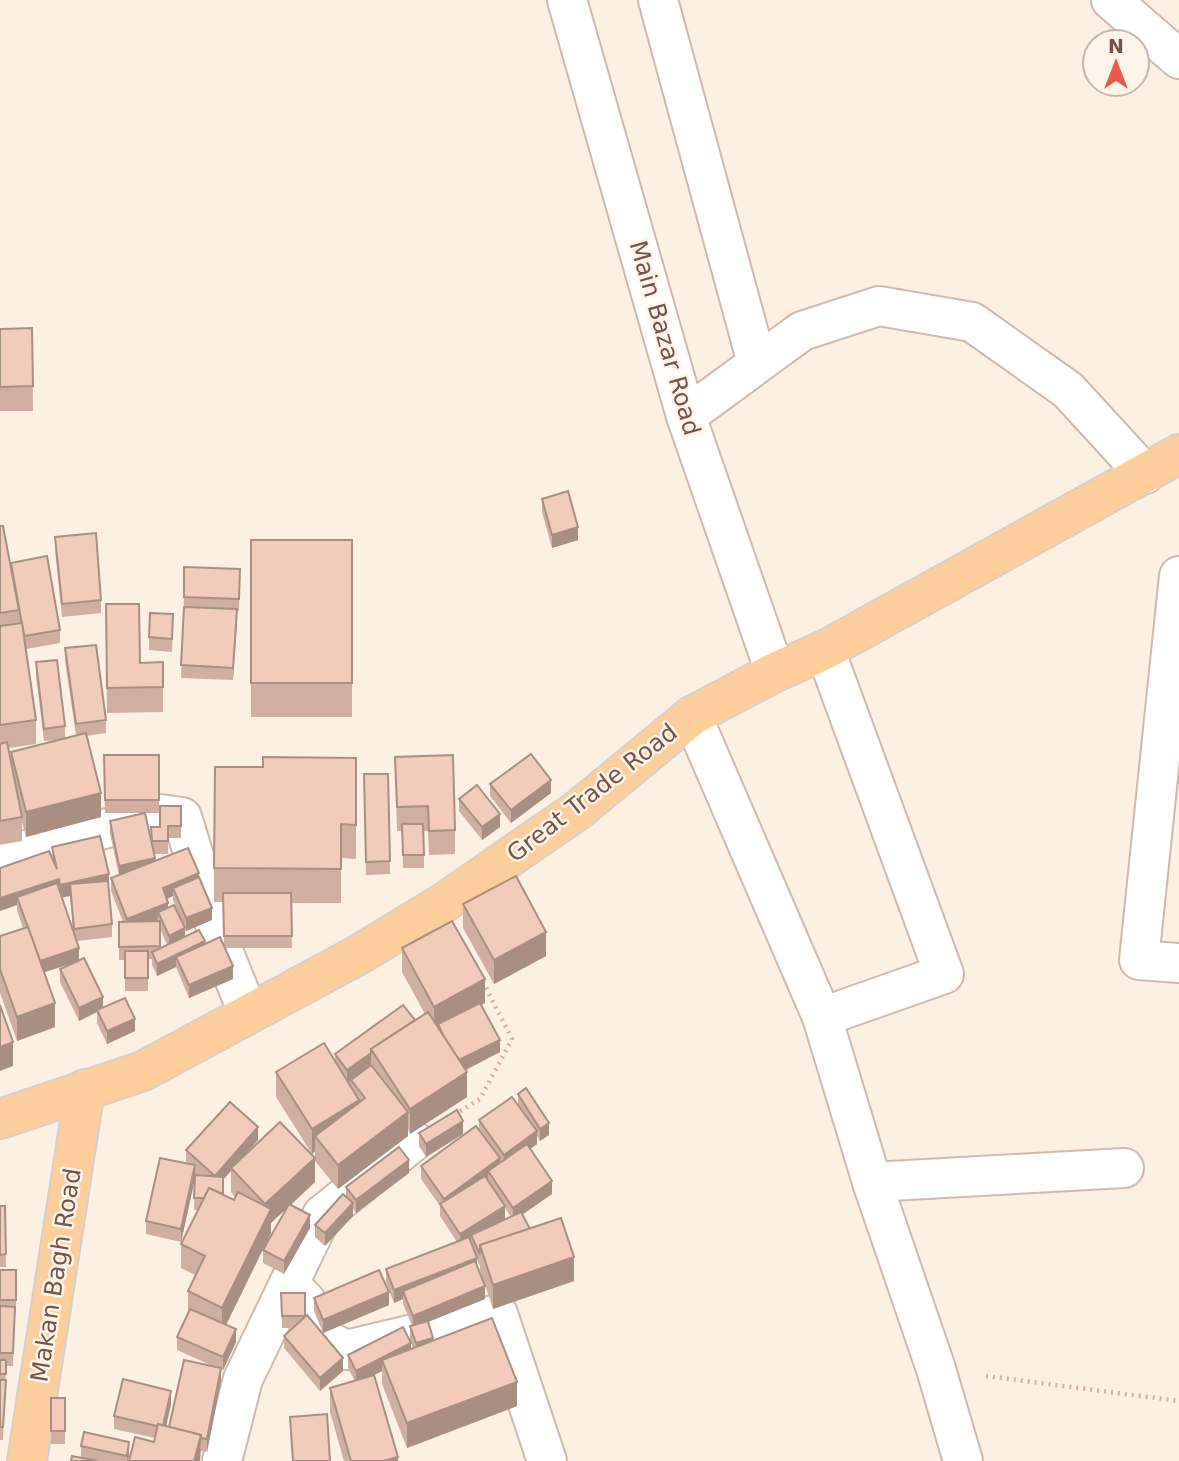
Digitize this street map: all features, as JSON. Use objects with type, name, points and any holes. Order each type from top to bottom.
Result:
[{"type":"main road","name":"Great Trade Road","points":[[0,1119],[143,1071],[360,954],[442,904],[578,810],[692,716],[775,672],[825,650],[1179,454]]},
{"type":"main road","name":"Makan Bagh Road","points":[[27,1461],[85,1089]]},
{"type":"street","name":"Main Bazar Road","points":[[567,0],[686,416],[775,672]]},
{"type":"street","points":[[659,0],[757,363]]},
{"type":"street","points":[[1111,0],[1179,59]]},
{"type":"street","points":[[686,416],[802,331],[879,306],[972,321],[1068,390],[1145,474]]},
{"type":"street","points":[[1178,576],[1139,960],[1179,962]]},
{"type":"street","points":[[822,1017],[944,974],[825,650]]},
{"type":"street","points":[[692,716],[822,1017],[872,1182],[936,1369],[962,1461]]},
{"type":"street","points":[[0,857],[160,814],[182,817],[222,948],[248,1013]]},
{"type":"street","points":[[222,1461],[243,1379],[322,1215],[414,1140]]},
{"type":"street","points":[[872,1182],[1125,1168]]},
{"type":"street","points":[[289,1284],[306,1301],[323,1338],[346,1350],[498,1314],[547,1461]]},
{"type":"path","points":[[414,1140],[480,1099],[512,1039],[480,978]]},
{"type":"path","points":[[936,1369],[1179,1401]]},
{"type":"building","points":[[32,328],[33,386],[0,387],[0,329]]},
{"type":"building","points":[[568,491],[578,527],[552,535],[542,499]]},
{"type":"building","points":[[0,526],[3,526],[19,610],[0,613]]},
{"type":"building","points":[[96,533],[101,600],[62,604],[55,537]]},
{"type":"building","points":[[251,540],[352,540],[352,683],[251,683]]},
{"type":"building","points":[[47,556],[60,630],[24,636],[11,563]]},
{"type":"building","points":[[184,567],[240,569],[239,599],[184,597]]},
{"type":"building","points":[[106,604],[139,604],[140,663],[163,662],[163,687],[107,688]]},
{"type":"building","points":[[184,607],[237,609],[233,668],[181,665]]},
{"type":"building","points":[[150,613],[173,614],[172,639],[149,637]]},
{"type":"building","points":[[22,623],[36,720],[0,725],[0,626]]},
{"type":"building","points":[[96,645],[106,720],[76,724],[65,648]]},
{"type":"building","points":[[57,660],[65,726],[44,729],[36,662]]},
{"type":"building","points":[[86,733],[101,793],[26,812],[11,752]]},
{"type":"building","points":[[7,742],[22,817],[0,821],[0,744]]},
{"type":"building","points":[[531,754],[551,780],[511,810],[490,784]]},
{"type":"building","points":[[104,755],[159,755],[159,800],[105,800]]},
{"type":"building","points":[[453,755],[455,830],[429,831],[428,806],[397,807],[395,757]]},
{"type":"building","points":[[263,757],[356,758],[356,825],[341,824],[341,869],[214,868],[215,767],[263,767]]},
{"type":"building","points":[[364,774],[388,774],[390,861],[366,862]]},
{"type":"building","points":[[477,785],[500,814],[482,827],[459,799]]},
{"type":"building","points":[[160,806],[181,806],[181,826],[168,826],[168,841],[152,841],[151,827],[160,827]]},
{"type":"building","points":[[145,813],[155,858],[119,866],[110,821]]},
{"type":"building","points":[[402,824],[423,824],[424,855],[403,855]]},
{"type":"building","points":[[100,836],[109,874],[60,885],[59,879],[0,898],[0,868],[49,851],[57,869],[52,847]]},
{"type":"building","points":[[188,848],[199,873],[163,888],[168,903],[127,919],[111,878]]},
{"type":"building","points":[[516,876],[546,932],[494,960],[463,904]]},
{"type":"building","points":[[199,877],[212,908],[186,918],[173,888]]},
{"type":"building","points":[[108,881],[112,924],[74,929],[70,884]]},
{"type":"building","points":[[57,883],[79,948],[40,961],[17,897]]},
{"type":"building","points":[[223,893],[291,893],[292,936],[224,936]]},
{"type":"building","points":[[174,905],[185,928],[169,936],[158,912]]},
{"type":"building","points":[[160,921],[160,946],[119,947],[119,922]]},
{"type":"building","points":[[452,921],[485,979],[434,1007],[402,948]]},
{"type":"building","points":[[28,927],[55,1003],[17,1017],[0,969],[0,936]]},
{"type":"building","points":[[199,930],[205,941],[157,964],[152,952]]},
{"type":"building","points":[[220,937],[233,966],[189,985],[176,957]]},
{"type":"building","points":[[125,951],[148,951],[148,978],[125,978]]},
{"type":"building","points":[[84,958],[103,997],[79,1008],[60,969]]},
{"type":"building","points":[[125,998],[135,1019],[107,1031],[97,1010]]},
{"type":"building","points":[[480,1003],[500,1040],[459,1060],[438,1024]]},
{"type":"building","points":[[0,1005],[13,1042],[0,1047]]},
{"type":"building","points":[[403,1005],[415,1020],[371,1049],[371,1053],[347,1070],[335,1054]]},
{"type":"building","points":[[428,1012],[467,1072],[410,1109],[371,1049]]},
{"type":"building","points":[[324,1043],[359,1100],[312,1129],[276,1072]]},
{"type":"building","points":[[371,1065],[408,1112],[338,1165],[315,1136],[365,1098],[351,1080]]},
{"type":"building","points":[[526,1088],[549,1123],[540,1129],[518,1094]]},
{"type":"building","points":[[512,1097],[537,1131],[504,1155],[479,1120]]},
{"type":"building","points":[[230,1102],[258,1127],[215,1176],[186,1150]]},
{"type":"building","points":[[457,1110],[463,1121],[426,1144],[419,1133]]},
{"type":"building","points":[[280,1122],[315,1158],[265,1204],[231,1168]]},
{"type":"building","points":[[476,1126],[500,1158],[444,1199],[421,1166]]},
{"type":"building","points":[[527,1144],[552,1181],[513,1208],[488,1171]]},
{"type":"building","points":[[399,1147],[409,1160],[356,1200],[346,1187]]},
{"type":"building","points":[[160,1158],[195,1165],[181,1229],[146,1221]]},
{"type":"building","points":[[195,1175],[223,1177],[223,1194],[209,1188],[204,1198],[194,1198]]},
{"type":"building","points":[[485,1176],[505,1206],[460,1234],[440,1204]]},
{"type":"building","points":[[209,1188],[234,1200],[238,1192],[271,1209],[222,1308],[188,1291],[205,1256],[181,1244]]},
{"type":"building","points":[[343,1194],[353,1203],[325,1233],[315,1225]]},
{"type":"building","points":[[289,1204],[310,1215],[284,1261],[263,1250]]},
{"type":"building","points":[[0,1206],[5,1206],[6,1254],[0,1255]]},
{"type":"building","points":[[521,1212],[530,1229],[480,1245],[480,1254],[471,1235]]},
{"type":"building","points":[[561,1218],[574,1257],[493,1285],[480,1245]]},
{"type":"building","points":[[469,1237],[477,1258],[394,1290],[386,1269]]},
{"type":"building","points":[[475,1261],[485,1286],[413,1316],[403,1291]]},
{"type":"building","points":[[0,1270],[16,1270],[16,1300],[0,1300]]},
{"type":"building","points":[[379,1270],[389,1292],[323,1320],[314,1298]]},
{"type":"building","points":[[281,1293],[305,1293],[305,1316],[282,1316]]},
{"type":"building","points":[[0,1306],[15,1307],[13,1353],[0,1353]]},
{"type":"building","points":[[190,1309],[236,1329],[223,1357],[177,1337]]},
{"type":"building","points":[[307,1315],[343,1358],[320,1378],[284,1336]]},
{"type":"building","points":[[492,1318],[517,1382],[407,1423],[382,1360]]},
{"type":"building","points":[[428,1321],[433,1338],[416,1343],[410,1326]]},
{"type":"building","points":[[403,1327],[411,1343],[356,1371],[348,1355]]},
{"type":"building","points":[[0,1360],[6,1360],[6,1374],[0,1374]]},
{"type":"building","points":[[184,1360],[221,1368],[207,1439],[169,1427]]},
{"type":"building","points":[[374,1375],[398,1457],[383,1461],[351,1461],[330,1388]]},
{"type":"building","points":[[123,1379],[171,1391],[163,1426],[114,1416]]},
{"type":"building","points":[[0,1380],[6,1380],[3,1427],[0,1427]]},
{"type":"building","points":[[51,1398],[65,1398],[65,1431],[51,1431]]},
{"type":"building","points":[[327,1414],[330,1461],[293,1461],[290,1417]]},
{"type":"building","points":[[158,1424],[201,1435],[194,1461],[129,1461],[135,1437],[154,1442]]},
{"type":"building","points":[[84,1432],[129,1442],[127,1456],[81,1446]]},
{"type":"building","points":[[72,1456],[98,1461],[71,1461]]}]
